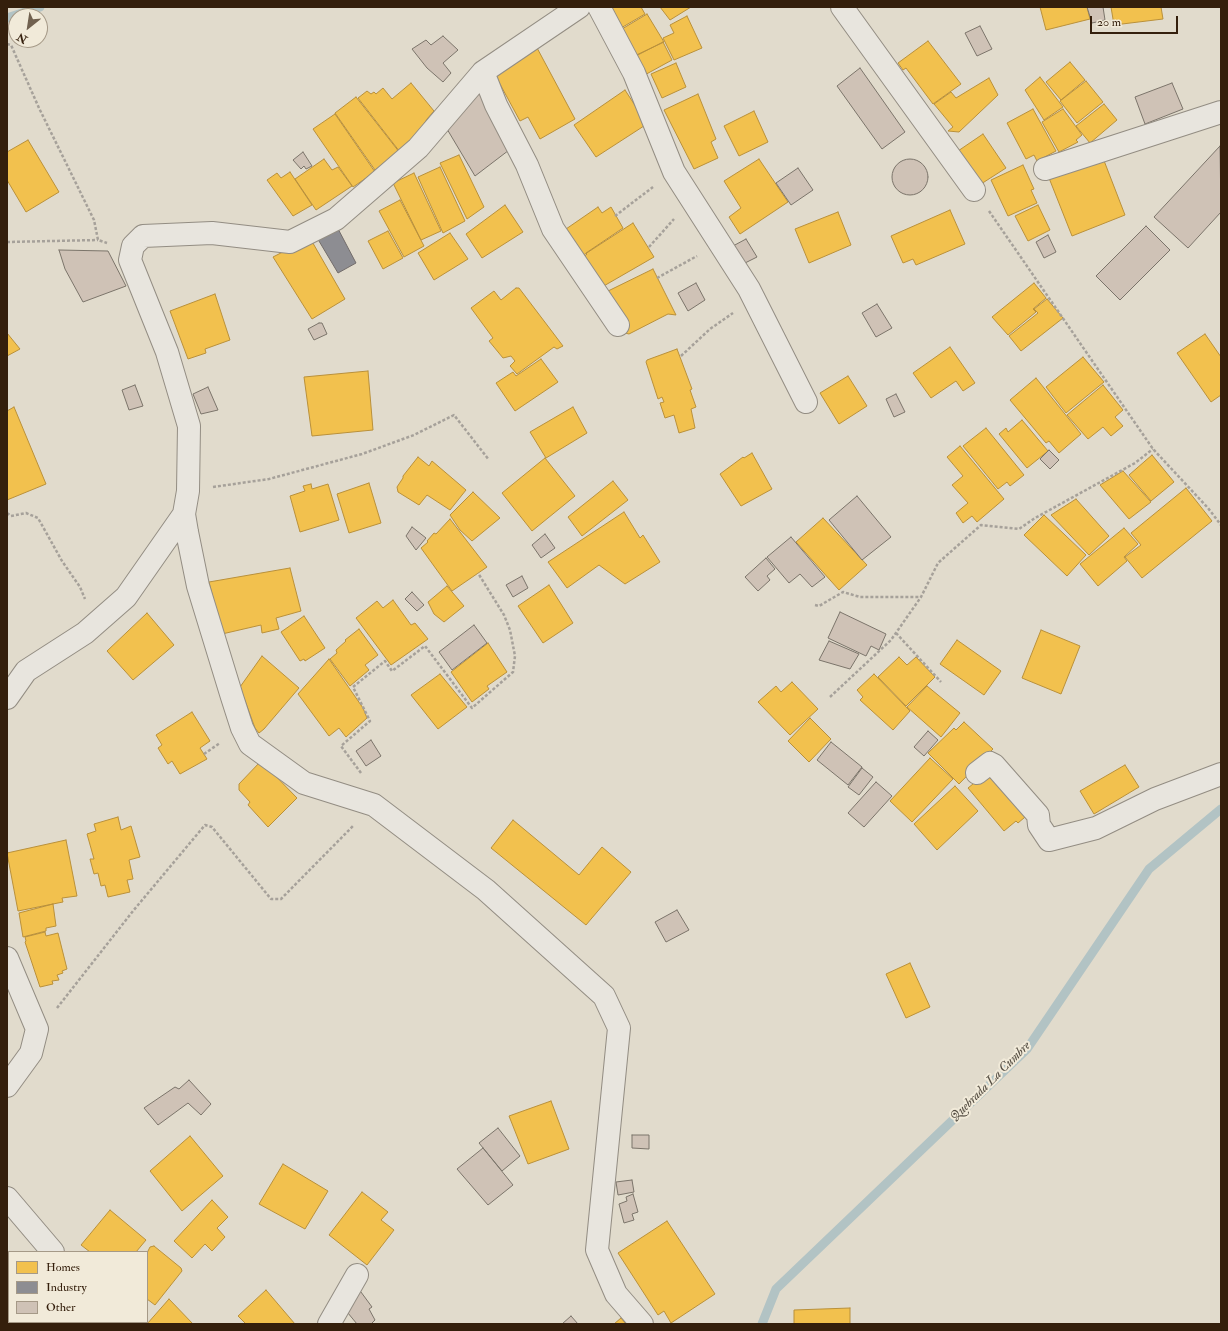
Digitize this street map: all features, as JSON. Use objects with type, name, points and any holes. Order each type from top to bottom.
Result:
[{"type":"street","points":[[579,7],[482,72],[418,148],[336,219],[290,242],[212,233],[143,236],[134,246],[130,260],[167,352],[189,426],[188,490],[184,514],[198,586],[242,728],[250,744],[304,783],[374,804],[486,890],[604,996],[619,1028],[597,1250],[616,1294],[642,1324]]},
{"type":"street","points":[[599,7],[634,73],[674,172],[720,243],[753,298],[806,402]]},
{"type":"street","points":[[842,7],[974,190]]},
{"type":"street","points":[[482,72],[496,105],[527,165],[553,229],[618,325]]},
{"type":"street","points":[[1045,170],[1221,112]]},
{"type":"street","points":[[7,698],[26,671],[96,625],[126,597],[184,514]]},
{"type":"street","points":[[977,773],[990,763],[994,765],[1038,814],[1039,825],[1049,840],[1096,828],[1155,799],[1221,774]]},
{"type":"street","points":[[7,958],[37,1029],[31,1053],[7,1086]]},
{"type":"street","points":[[7,1198],[53,1251]]},
{"type":"street","points":[[328,1324],[357,1275]]},
{"type":"path","points":[[7,44],[11,45],[42,115],[94,220],[98,240]]},
{"type":"path","points":[[615,216],[674,172]]},
{"type":"path","points":[[974,190],[1153,449],[1208,508],[1221,525]]},
{"type":"path","points":[[649,246],[692,201]]},
{"type":"path","points":[[7,242],[98,240],[132,251]]},
{"type":"path","points":[[657,278],[720,243]]},
{"type":"path","points":[[681,356],[710,329],[753,298]]},
{"type":"path","points":[[188,490],[269,479],[321,466],[362,454],[414,435],[454,415],[489,460]]},
{"type":"path","points":[[830,697],[896,633],[921,597],[938,563],[981,525],[1019,529],[1035,518],[1135,463],[1153,449]]},
{"type":"path","points":[[7,513],[11,516],[26,513],[38,518],[62,561],[80,587],[96,625]]},
{"type":"path","points":[[37,1029],[51,1016],[133,911],[205,825],[212,827],[271,899],[281,899],[374,804],[372,794],[363,776],[341,746],[370,721],[354,687],[385,661],[392,671],[425,646],[472,708],[513,672],[516,656],[510,630],[504,615],[478,573]]},
{"type":"path","points":[[815,605],[819,606],[843,592],[860,596],[921,597]]},
{"type":"path","points":[[896,633],[941,682]]},
{"type":"green space","points":[[7,1255],[8,1323],[87,1324],[7,1324]]},
{"type":"building: Homes","points":[[608,7],[641,7],[645,14],[621,28]]},
{"type":"building: Homes","points":[[660,7],[691,7],[670,20]]},
{"type":"building: Homes","points":[[1040,7],[1087,7],[1090,19],[1046,30]]},
{"type":"building: Homes","points":[[1111,7],[1161,7],[1163,19],[1114,25]]},
{"type":"building: Homes","points":[[647,14],[664,42],[630,58],[617,32]]},
{"type":"building: Homes","points":[[687,16],[702,48],[674,60],[663,38],[674,33],[670,25]]},
{"type":"building: Homes","points":[[928,41],[961,84],[933,104],[906,68],[903,70],[898,63]]},
{"type":"building: Homes","points":[[663,42],[672,60],[641,77],[632,58]]},
{"type":"building: Homes","points":[[536,46],[575,119],[540,139],[528,117],[520,121],[494,73]]},
{"type":"building: Homes","points":[[1070,62],[1085,80],[1061,100],[1046,82]]},
{"type":"building: Homes","points":[[676,63],[686,87],[662,98],[651,74]]},
{"type":"building: Homes","points":[[1040,77],[1063,107],[1044,120],[1025,90]]},
{"type":"building: Homes","points":[[989,78],[998,95],[959,132],[948,131],[953,127],[934,104],[951,92],[956,98]]},
{"type":"building: Homes","points":[[1086,81],[1103,102],[1077,123],[1060,101]]},
{"type":"building: Homes","points":[[411,83],[434,111],[427,119],[417,136],[400,152],[358,98],[367,91],[371,94],[374,92],[376,94],[383,88],[392,99]]},
{"type":"building: Homes","points":[[625,90],[647,124],[596,157],[574,125]]},
{"type":"building: Homes","points":[[698,94],[716,139],[711,142],[718,158],[694,169],[664,110]]},
{"type":"building: Homes","points":[[356,97],[400,153],[375,170],[335,113]]},
{"type":"building: Homes","points":[[1104,104],[1117,120],[1090,143],[1076,126]]},
{"type":"building: Homes","points":[[1033,109],[1056,151],[1037,161],[1034,155],[1026,159],[1007,123]]},
{"type":"building: Homes","points":[[1063,109],[1082,135],[1076,140],[1078,142],[1059,152],[1042,122]]},
{"type":"building: Homes","points":[[754,111],[768,142],[739,156],[724,126]]},
{"type":"building: Homes","points":[[335,114],[375,172],[353,187],[313,129]]},
{"type":"building: Homes","points":[[983,134],[1006,168],[981,184],[958,151]]},
{"type":"building: Homes","points":[[28,140],[59,192],[26,212],[7,180],[7,152]]},
{"type":"building: Homes","points":[[459,155],[484,207],[467,219],[440,163]]},
{"type":"building: Homes","points":[[1103,158],[1125,215],[1072,236],[1049,178]]},
{"type":"building: Homes","points":[[324,159],[332,170],[338,167],[352,186],[316,210],[295,179]]},
{"type":"building: Homes","points":[[759,159],[788,202],[740,234],[729,217],[741,208],[724,181]]},
{"type":"building: Homes","points":[[1023,165],[1034,189],[1031,190],[1037,203],[1008,216],[991,180]]},
{"type":"building: Homes","points":[[440,167],[465,221],[443,233],[418,177]]},
{"type":"building: Homes","points":[[290,172],[312,205],[293,216],[267,180],[277,173],[281,178]]},
{"type":"building: Homes","points":[[414,173],[441,231],[421,240],[393,183]]},
{"type":"building: Homes","points":[[400,200],[424,246],[404,257],[379,211]]},
{"type":"building: Homes","points":[[505,205],[523,232],[482,258],[466,234]]},
{"type":"building: Homes","points":[[1038,205],[1050,230],[1028,241],[1015,216]]},
{"type":"building: Homes","points":[[598,207],[602,213],[611,207],[623,228],[586,253],[587,254],[580,260],[566,229]]},
{"type":"building: Homes","points":[[950,210],[965,244],[916,265],[913,259],[903,263],[891,236]]},
{"type":"building: Homes","points":[[838,212],[851,245],[809,263],[795,229]]},
{"type":"building: Homes","points":[[633,223],[654,257],[602,287],[582,256]]},
{"type":"building: Homes","points":[[388,231],[403,258],[383,269],[368,241]]},
{"type":"building: Homes","points":[[450,233],[468,259],[434,280],[418,253]]},
{"type":"building: Homes","points":[[310,238],[345,299],[312,319],[273,257]]},
{"type":"building: Homes","points":[[653,269],[676,315],[668,314],[629,334],[625,333],[604,293]]},
{"type":"building: Homes","points":[[1034,283],[1046,298],[1033,309],[1036,312],[1008,335],[992,317]]},
{"type":"building: Homes","points":[[516,288],[519,288],[563,346],[557,349],[554,347],[517,374],[510,366],[515,361],[511,356],[503,358],[489,341],[493,338],[471,308],[494,291],[501,300]]},
{"type":"building: Homes","points":[[215,294],[230,340],[205,349],[206,353],[188,359],[170,311]]},
{"type":"building: Homes","points":[[1047,299],[1063,318],[1021,351],[1009,336],[1038,313],[1034,309]]},
{"type":"building: Homes","points":[[7,333],[20,349],[7,356]]},
{"type":"building: Homes","points":[[1205,334],[1221,357],[1221,395],[1211,402],[1177,353]]},
{"type":"building: Homes","points":[[950,347],[975,383],[963,391],[956,381],[931,398],[913,373]]},
{"type":"building: Homes","points":[[677,349],[692,389],[690,390],[696,407],[691,409],[695,428],[679,433],[674,415],[665,418],[660,403],[664,402],[662,397],[658,399],[646,362],[647,360]]},
{"type":"building: Homes","points":[[1083,357],[1104,382],[1066,413],[1046,387]]},
{"type":"building: Homes","points":[[541,359],[558,382],[515,411],[496,383],[513,372],[516,376]]},
{"type":"building: Homes","points":[[368,371],[373,430],[312,436],[304,377]]},
{"type":"building: Homes","points":[[848,376],[867,406],[839,424],[820,393]]},
{"type":"building: Homes","points":[[1036,378],[1081,434],[1059,453],[1049,441],[1046,443],[1010,400]]},
{"type":"building: Homes","points":[[1103,385],[1123,410],[1115,417],[1123,426],[1111,436],[1103,427],[1088,439],[1067,415]]},
{"type":"building: Homes","points":[[14,407],[46,484],[7,500],[7,411]]},
{"type":"building: Homes","points":[[573,407],[587,433],[546,458],[530,432]]},
{"type":"building: Homes","points":[[1022,420],[1048,451],[1027,468],[999,434],[1006,428],[1008,432]]},
{"type":"building: Homes","points":[[986,428],[1024,475],[1010,486],[1007,482],[998,489],[963,446]]},
{"type":"building: Homes","points":[[960,446],[1004,499],[977,522],[972,516],[963,523],[956,513],[968,503],[952,485],[963,476],[947,457]]},
{"type":"building: Homes","points":[[752,453],[772,489],[741,506],[720,474],[743,457],[744,458]]},
{"type":"building: Homes","points":[[1152,455],[1174,482],[1151,501],[1129,475]]},
{"type":"building: Homes","points":[[418,457],[429,466],[432,461],[466,490],[450,510],[427,495],[419,505],[398,492],[397,487],[403,476]]},
{"type":"building: Homes","points":[[545,458],[575,496],[532,531],[502,493]]},
{"type":"building: Homes","points":[[1123,471],[1151,502],[1129,519],[1100,485]]},
{"type":"building: Homes","points":[[613,481],[628,500],[582,536],[568,517]]},
{"type":"building: Homes","points":[[369,483],[381,523],[349,533],[337,494]]},
{"type":"building: Homes","points":[[311,484],[312,489],[328,484],[339,520],[300,532],[290,496],[305,491],[303,486]]},
{"type":"building: Homes","points":[[1186,488],[1212,521],[1142,578],[1125,557],[1141,545],[1131,533]]},
{"type":"building: Homes","points":[[473,492],[500,518],[472,541],[460,530],[450,515]]},
{"type":"building: Homes","points":[[1076,499],[1109,536],[1089,555],[1051,515]]},
{"type":"building: Homes","points":[[624,512],[640,538],[643,535],[660,562],[625,584],[599,565],[567,588],[548,562]]},
{"type":"building: Homes","points":[[1044,515],[1086,555],[1067,576],[1024,535]]},
{"type":"building: Homes","points":[[823,518],[867,565],[839,590],[796,542]]},
{"type":"building: Homes","points":[[450,519],[487,567],[452,591],[421,548],[428,542],[427,541],[434,533],[436,534]]},
{"type":"building: Homes","points":[[1124,528],[1138,544],[1124,557],[1127,561],[1098,586],[1080,564]]},
{"type":"building: Homes","points":[[290,568],[301,611],[276,618],[279,629],[262,633],[261,625],[222,634],[209,582]]},
{"type":"building: Homes","points":[[549,585],[573,623],[543,643],[518,606]]},
{"type":"building: Homes","points":[[447,586],[464,606],[444,622],[434,614],[428,602]]},
{"type":"building: Homes","points":[[393,600],[411,625],[415,623],[428,639],[391,665],[356,618],[377,601],[383,608]]},
{"type":"building: Homes","points":[[147,613],[174,645],[133,680],[107,651]]},
{"type":"building: Homes","points":[[304,616],[325,648],[305,661],[304,659],[300,661],[281,632]]},
{"type":"building: Homes","points":[[359,629],[378,655],[365,665],[369,670],[350,686],[330,659],[337,653],[336,650],[346,641],[345,640]]},
{"type":"building: Homes","points":[[1041,630],[1080,646],[1061,694],[1022,678]]},
{"type":"building: Homes","points":[[957,640],[1001,671],[984,695],[940,664]]},
{"type":"building: Homes","points":[[488,643],[507,672],[487,686],[489,689],[472,702],[451,672]]},
{"type":"building: Homes","points":[[262,656],[299,688],[259,733],[255,728],[240,687]]},
{"type":"building: Homes","points":[[899,657],[907,665],[916,657],[935,677],[906,706],[878,677]]},
{"type":"building: Homes","points":[[329,659],[363,708],[367,718],[346,737],[339,728],[329,736],[298,694]]},
{"type":"building: Homes","points":[[440,674],[467,707],[438,729],[411,695]]},
{"type":"building: Homes","points":[[874,674],[910,711],[893,730],[860,700],[863,697],[857,690]]},
{"type":"building: Homes","points":[[792,682],[818,709],[790,735],[758,702],[776,686],[781,692]]},
{"type":"building: Homes","points":[[927,686],[960,713],[941,737],[907,707]]},
{"type":"building: Homes","points":[[192,712],[210,741],[200,748],[207,759],[180,774],[172,761],[168,764],[158,748],[162,745],[156,735]]},
{"type":"building: Homes","points":[[810,718],[831,739],[809,762],[788,741]]},
{"type":"building: Homes","points":[[964,722],[993,749],[959,784],[928,753],[954,728],[956,730]]},
{"type":"building: Homes","points":[[930,758],[953,779],[912,822],[890,801]]},
{"type":"building: Homes","points":[[261,761],[297,798],[268,827],[248,805],[250,802],[239,790],[239,784]]},
{"type":"building: Homes","points":[[1125,765],[1139,787],[1094,814],[1080,791]]},
{"type":"building: Homes","points":[[994,767],[1031,812],[1018,823],[1016,821],[1004,831],[968,788]]},
{"type":"building: Homes","points":[[955,786],[978,811],[937,850],[914,824]]},
{"type":"building: Homes","points":[[118,817],[121,830],[131,826],[140,857],[129,860],[133,879],[127,880],[130,892],[108,897],[105,885],[101,886],[98,873],[94,874],[90,859],[94,859],[87,834],[96,831],[94,824]]},
{"type":"building: Homes","points":[[513,820],[579,875],[602,847],[631,872],[586,925],[491,848]]},
{"type":"building: Homes","points":[[66,840],[77,896],[62,898],[63,902],[18,911],[7,853]]},
{"type":"building: Homes","points":[[53,904],[56,926],[46,928],[46,931],[23,937],[19,913]]},
{"type":"building: Homes","points":[[45,932],[46,936],[58,933],[67,969],[62,971],[63,973],[57,975],[59,980],[52,981],[53,984],[40,987],[25,942],[25,937]]},
{"type":"building: Homes","points":[[910,963],[930,1007],[906,1018],[886,974]]},
{"type":"building: Homes","points":[[551,1101],[569,1149],[528,1164],[509,1116]]},
{"type":"building: Homes","points":[[190,1136],[223,1176],[182,1211],[150,1171]]},
{"type":"building: Homes","points":[[283,1164],[328,1191],[305,1229],[259,1204]]},
{"type":"building: Homes","points":[[362,1192],[388,1212],[381,1220],[394,1230],[367,1265],[329,1235]]},
{"type":"building: Homes","points":[[212,1200],[228,1217],[217,1228],[225,1237],[212,1251],[205,1244],[192,1258],[174,1241]]},
{"type":"building: Homes","points":[[110,1210],[146,1240],[137,1251],[89,1251],[81,1245]]},
{"type":"building: Homes","points":[[667,1221],[715,1294],[671,1323],[664,1311],[658,1315],[618,1253]]},
{"type":"building: Homes","points":[[154,1246],[181,1268],[182,1271],[155,1305],[148,1300],[148,1251],[150,1247]]},
{"type":"building: Homes","points":[[266,1290],[295,1324],[246,1324],[238,1316]]},
{"type":"building: Homes","points":[[169,1299],[193,1324],[147,1324]]},
{"type":"building: Homes","points":[[850,1308],[850,1324],[794,1324],[794,1310]]},
{"type":"building: Homes","points":[[621,1318],[626,1324],[614,1324]]},
{"type":"building: Industry","points":[[336,225],[356,263],[338,273],[316,236]]},
{"type":"building: Other","points":[[1087,7],[1103,7],[1105,20],[1092,23]]},
{"type":"building: Other","points":[[980,26],[992,49],[977,56],[965,33]]},
{"type":"building: Other","points":[[443,36],[458,50],[443,63],[451,73],[443,82],[427,68],[412,49],[426,40],[431,45]]},
{"type":"building: Other","points":[[860,68],[905,132],[882,149],[837,86]]},
{"type":"building: Other","points":[[1172,83],[1183,109],[1145,124],[1135,97]]},
{"type":"building: Other","points":[[478,89],[513,147],[475,176],[447,129]]},
{"type":"building: Other","points":[[1220,146],[1221,212],[1188,248],[1154,217]]},
{"type":"building: Other","points":[[303,152],[312,166],[306,169],[304,166],[301,169],[293,160]]},
{"type":"building: Other","points":[[914,159],[923,164],[927,170],[927,184],[923,190],[914,195],[906,195],[897,190],[893,184],[892,173],[897,164],[903,160]]},
{"type":"building: Other","points":[[798,168],[813,190],[791,205],[776,183]]},
{"type":"building: Other","points":[[1146,226],[1170,250],[1120,300],[1096,276]]},
{"type":"building: Other","points":[[1048,235],[1056,252],[1044,258],[1036,242]]},
{"type":"building: Other","points":[[746,239],[757,257],[743,264],[733,246]]},
{"type":"building: Other","points":[[59,250],[108,251],[126,286],[83,302],[65,269]]},
{"type":"building: Other","points":[[696,283],[705,300],[688,311],[678,293]]},
{"type":"building: Other","points":[[877,304],[892,328],[876,337],[862,313]]},
{"type":"building: Other","points":[[322,323],[327,334],[314,340],[308,329]]},
{"type":"building: Other","points":[[135,385],[143,406],[129,410],[122,390]]},
{"type":"building: Other","points":[[208,387],[218,410],[201,414],[193,394]]},
{"type":"building: Other","points":[[896,394],[905,412],[894,417],[886,399]]},
{"type":"building: Other","points":[[1049,450],[1059,460],[1050,469],[1040,459]]},
{"type":"building: Other","points":[[857,496],[891,537],[862,560],[829,520]]},
{"type":"building: Other","points":[[412,527],[426,538],[416,550],[406,536]]},
{"type":"building: Other","points":[[545,534],[555,548],[541,558],[532,545]]},
{"type":"building: Other","points":[[791,537],[825,577],[812,587],[800,574],[789,583],[767,557]]},
{"type":"building: Other","points":[[766,558],[775,569],[767,576],[770,580],[758,591],[745,577]]},
{"type":"building: Other","points":[[522,576],[528,588],[513,597],[506,585]]},
{"type":"building: Other","points":[[412,592],[424,605],[417,611],[405,599]]},
{"type":"building: Other","points":[[840,612],[886,634],[879,650],[871,646],[866,656],[828,638]]},
{"type":"building: Other","points":[[474,625],[487,643],[452,670],[439,652]]},
{"type":"building: Other","points":[[829,641],[859,654],[850,669],[819,660]]},
{"type":"building: Other","points":[[928,731],[938,740],[924,756],[914,747]]},
{"type":"building: Other","points":[[371,740],[381,756],[366,766],[356,751]]},
{"type":"building: Other","points":[[831,742],[862,767],[848,785],[817,760]]},
{"type":"building: Other","points":[[862,768],[873,777],[859,795],[848,787]]},
{"type":"building: Other","points":[[876,782],[892,796],[864,827],[848,813]]},
{"type":"building: Other","points":[[677,910],[689,930],[666,942],[655,922]]},
{"type":"building: Other","points":[[189,1080],[211,1104],[201,1115],[188,1103],[158,1125],[144,1108],[175,1087],[179,1089]]},
{"type":"building: Other","points":[[498,1128],[520,1156],[502,1171],[479,1143]]},
{"type":"building: Other","points":[[632,1135],[649,1135],[649,1149],[632,1148]]},
{"type":"building: Other","points":[[483,1148],[513,1185],[488,1205],[457,1169]]},
{"type":"building: Other","points":[[632,1180],[634,1192],[618,1195],[616,1182]]},
{"type":"building: Other","points":[[633,1194],[638,1212],[632,1214],[634,1220],[624,1223],[619,1204],[627,1201],[626,1197]]},
{"type":"building: Other","points":[[358,1288],[372,1307],[369,1309],[375,1320],[371,1324],[357,1324],[343,1307]]},
{"type":"building: Other","points":[[571,1316],[578,1324],[562,1324]]},
{"type":"waterway","points":[[7,18],[40,7]]},
{"type":"waterway","name":"Quebrada La Cumbre","points":[[762,1324],[776,1289],[1027,1049],[1149,869],[1221,809]]}]
